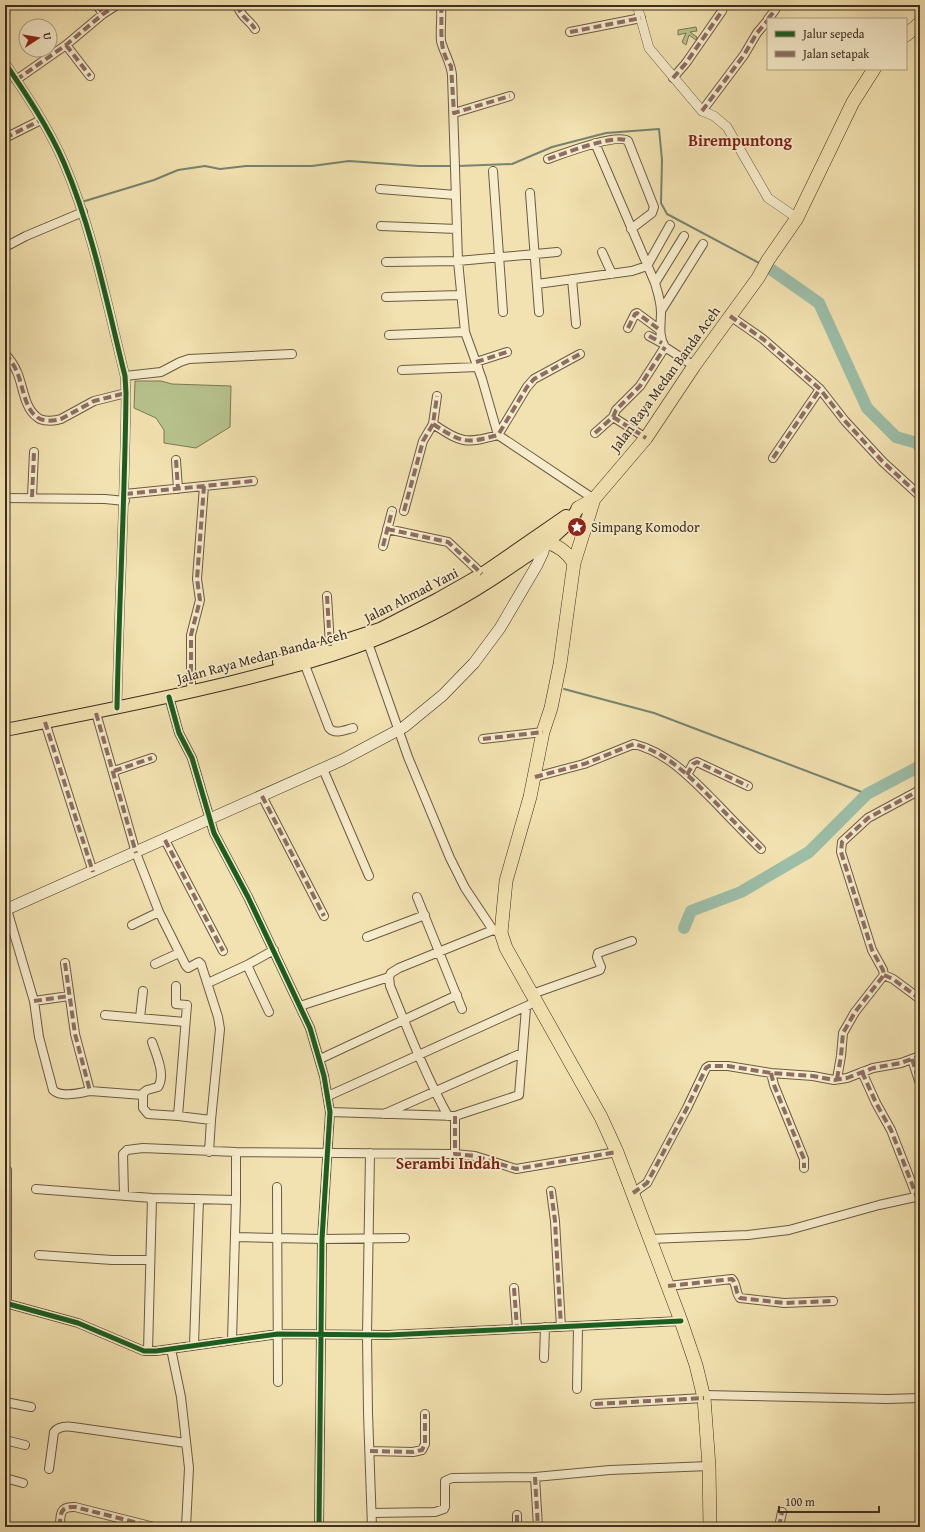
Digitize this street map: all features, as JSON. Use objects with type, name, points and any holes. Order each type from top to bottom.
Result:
[{"type":"highway","points":[[907,34],[918,25]]},
{"type":"highway","name":"Jalan Raya Medan Banda Aceh","points":[[578,508],[594,499],[646,438],[694,366],[753,284],[797,218],[853,102],[873,70]]},
{"type":"highway","points":[[594,499],[574,563],[560,664],[551,708],[544,732],[535,777],[506,881],[497,932],[531,1001],[601,1117],[617,1152],[681,1320],[696,1365],[703,1397],[709,1466],[710,1527]]},
{"type":"highway","points":[[545,542],[564,551],[574,563]]},
{"type":"main road","name":"Jalan Ahmad Yani","points":[[5,723],[118,705],[191,684],[303,660],[330,646],[380,629],[438,600],[482,574],[570,512],[578,508]]},
{"type":"main road","name":"Jalan Raya Medan Banda Aceh","points":[[5,730],[96,712],[118,705],[168,697],[368,643],[453,602],[497,576],[545,542],[574,518],[578,508]]},
{"type":"main road","points":[[6,908],[93,872],[323,769],[399,730],[443,694],[474,662],[500,628],[537,565],[543,552],[545,542]]},
{"type":"street","points":[[97,5],[103,14]]},
{"type":"street","points":[[16,80],[66,45],[103,14],[117,5]]},
{"type":"street","points":[[238,5],[242,15],[253,25],[255,29]]},
{"type":"street","points":[[441,5],[441,40],[447,61],[451,66],[454,113],[458,261],[465,332],[477,365],[498,435],[594,499]]},
{"type":"street","points":[[637,5],[647,45],[702,111],[714,116],[727,127],[768,198],[797,218]]},
{"type":"street","points":[[769,18],[775,10]]},
{"type":"street","points":[[673,78],[686,63],[722,11]]},
{"type":"street","points":[[570,32],[641,18]]},
{"type":"street","points":[[702,111],[744,55],[757,33],[767,20]]},
{"type":"street","points":[[66,45],[90,76]]},
{"type":"street","points":[[6,68],[16,80],[41,120],[63,161],[81,207],[95,255],[125,376],[125,498],[120,599],[118,705]]},
{"type":"street","points":[[454,113],[510,96]]},
{"type":"street","points":[[5,138],[41,120]]},
{"type":"street","points":[[548,159],[595,143],[622,139],[628,141],[654,207],[652,213],[631,229]]},
{"type":"street","points":[[595,143],[655,283],[660,298],[660,330],[663,345],[640,386],[616,410],[613,416],[595,433]]},
{"type":"street","points":[[493,171],[503,312]]},
{"type":"street","points":[[380,189],[456,194]]},
{"type":"street","points":[[530,193],[539,312]]},
{"type":"street","points":[[5,247],[81,207]]},
{"type":"street","points":[[537,284],[632,272],[647,266],[670,225]]},
{"type":"street","points":[[381,226],[457,229]]},
{"type":"street","points":[[655,283],[684,236]]},
{"type":"street","points":[[661,312],[703,244]]},
{"type":"street","points":[[386,262],[458,261],[557,252]]},
{"type":"street","points":[[602,252],[612,274]]},
{"type":"street","points":[[572,280],[576,324]]},
{"type":"street","points":[[386,298],[461,295]]},
{"type":"street","points":[[628,328],[635,314],[637,314],[660,330]]},
{"type":"street","points":[[730,316],[763,339],[820,389],[848,424],[883,462],[919,495]]},
{"type":"street","points":[[389,335],[465,332]]},
{"type":"street","points":[[649,336],[694,366]]},
{"type":"street","points":[[402,370],[477,365],[507,352]]},
{"type":"street","points":[[5,354],[10,359],[18,373],[29,406],[40,419],[61,419],[94,401],[126,393]]},
{"type":"street","points":[[125,376],[160,372],[189,359],[292,354]]},
{"type":"street","points":[[433,424],[461,441],[477,441],[498,435],[527,387],[534,379],[580,354]]},
{"type":"street","points":[[773,458],[820,389]]},
{"type":"street","points":[[404,511],[423,441],[433,424],[437,396]]},
{"type":"street","points":[[613,416],[646,438]]},
{"type":"street","points":[[32,498],[34,452]]},
{"type":"street","points":[[176,460],[178,489]]},
{"type":"street","points":[[5,498],[125,498],[178,489],[253,481]]},
{"type":"street","points":[[191,684],[191,635],[200,600],[197,579],[204,486]]},
{"type":"street","points":[[383,546],[392,511]]},
{"type":"street","points":[[387,529],[448,542],[482,574]]},
{"type":"street","points":[[327,596],[330,646]]},
{"type":"street","points":[[300,1006],[389,977],[391,973],[399,968],[497,932],[465,888],[450,858],[408,757],[368,643]]},
{"type":"street","points":[[303,660],[329,728],[332,732],[353,728]]},
{"type":"street","points":[[168,697],[179,733],[192,758],[209,819],[218,841],[248,897],[310,1028],[320,1059],[328,1096],[330,1112],[322,1239],[319,1527]]},
{"type":"street","points":[[96,712],[114,771],[136,853],[159,912],[178,953],[187,968],[200,963],[208,983],[218,1017],[220,1029],[209,1152]]},
{"type":"street","points":[[45,722],[93,872]]},
{"type":"street","points":[[483,739],[544,732]]},
{"type":"street","points":[[535,777],[584,764],[634,744],[655,751],[674,763],[761,849]]},
{"type":"street","points":[[114,771],[152,758]]},
{"type":"street","points":[[687,775],[697,762],[748,786]]},
{"type":"street","points":[[323,769],[369,876]]},
{"type":"street","points":[[884,975],[883,970],[873,954],[841,852],[842,842],[868,818],[920,790]]},
{"type":"street","points":[[262,796],[324,916]]},
{"type":"street","points":[[165,840],[223,951]]},
{"type":"street","points":[[418,897],[462,1009]]},
{"type":"street","points":[[6,908],[34,1001],[39,1037],[53,1090],[59,1094],[90,1091],[143,1095]]},
{"type":"street","points":[[132,925],[159,912]]},
{"type":"street","points":[[367,937],[424,915]]},
{"type":"street","points":[[328,1096],[600,970],[601,967],[597,957],[598,953],[632,941]]},
{"type":"street","points":[[208,983],[247,965],[274,950]]},
{"type":"street","points":[[155,964],[178,953]]},
{"type":"street","points":[[64,963],[75,1034],[90,1091]]},
{"type":"street","points":[[247,965],[269,1012]]},
{"type":"street","points":[[884,975],[893,979],[920,999]]},
{"type":"street","points":[[838,1080],[842,1033],[855,1012],[884,975]]},
{"type":"street","points":[[389,977],[390,986],[434,1091],[451,1116],[454,1154]]},
{"type":"street","points":[[176,986],[176,1004],[187,1005],[178,1116]]},
{"type":"street","points":[[140,1018],[143,991]]},
{"type":"street","points":[[320,1059],[457,995]]},
{"type":"street","points":[[34,1001],[69,996]]},
{"type":"street","points":[[330,1112],[382,1115],[451,1116],[519,1095],[522,1053],[531,1001]]},
{"type":"street","points":[[105,1015],[185,1022]]},
{"type":"street","points":[[152,1042],[160,1071],[160,1084],[158,1087],[145,1091],[143,1095],[143,1108],[146,1113],[211,1120]]},
{"type":"street","points":[[382,1115],[522,1053]]},
{"type":"street","points":[[632,1193],[647,1183],[687,1108],[706,1068],[709,1066],[728,1066],[838,1080],[916,1058],[920,1084]]},
{"type":"street","points":[[771,1072],[774,1085],[804,1159],[804,1168]]},
{"type":"street","points":[[650,1239],[748,1235],[789,1230],[879,1205],[918,1196],[891,1130],[876,1103],[862,1072]]},
{"type":"street","points":[[124,1196],[123,1154],[127,1150],[143,1148],[209,1152],[454,1154],[475,1156],[516,1169],[617,1152]]},
{"type":"street","points":[[232,1340],[236,1237],[236,1152]]},
{"type":"street","points":[[370,1153],[367,1335],[372,1527]]},
{"type":"street","points":[[7,1170],[6,1304],[78,1323],[148,1351],[278,1334],[388,1335],[681,1320]]},
{"type":"street","points":[[278,1187],[278,1382]]},
{"type":"street","points":[[36,1189],[152,1198],[236,1200]]},
{"type":"street","points":[[551,1191],[555,1221],[560,1327]]},
{"type":"street","points":[[148,1351],[152,1198]]},
{"type":"street","points":[[194,1345],[198,1199]]},
{"type":"street","points":[[236,1237],[322,1239],[405,1238]]},
{"type":"street","points":[[39,1255],[112,1260],[150,1260]]},
{"type":"street","points":[[668,1286],[732,1279],[735,1283],[737,1294],[740,1298],[784,1303],[833,1301]]},
{"type":"street","points":[[514,1288],[517,1328]]},
{"type":"street","points":[[577,1389],[578,1326]]},
{"type":"street","points":[[544,1358],[545,1327]]},
{"type":"street","points":[[171,1349],[181,1397],[189,1468],[186,1527]]},
{"type":"street","points":[[595,1404],[703,1397],[920,1398]]},
{"type":"street","points":[[5,1402],[31,1407]]},
{"type":"street","points":[[370,1451],[413,1452],[422,1450],[425,1444],[425,1414]]},
{"type":"street","points":[[49,1469],[54,1432],[56,1429],[63,1427],[73,1427],[186,1443]]},
{"type":"street","points":[[5,1440],[25,1445]]},
{"type":"street","points":[[372,1513],[436,1512],[444,1509],[444,1485],[448,1478],[535,1477],[610,1470],[709,1466]]},
{"type":"street","points":[[535,1477],[538,1527]]},
{"type":"street","points":[[5,1478],[23,1483]]},
{"type":"street","points":[[60,1527],[60,1515],[63,1509],[68,1506],[154,1527]]},
{"type":"street","points":[[779,1527],[782,1512]]},
{"type":"street","points":[[517,1515],[518,1527]]},
{"type":"green space","points":[[696,27],[697,31],[690,32],[697,37],[696,40],[689,35],[686,45],[682,42],[686,33],[678,35],[678,30]]},
{"type":"green space","points":[[135,381],[161,381],[172,384],[231,386],[230,427],[196,448],[164,443],[164,430],[156,418],[134,408]]},
{"type":"waterway","points":[[458,166],[512,164],[552,147],[606,133],[659,129],[662,160],[661,203],[667,214],[761,264]]},
{"type":"waterway","points":[[85,201],[154,180],[178,170],[205,166],[220,169],[246,166],[312,166],[349,161],[419,166],[454,166]]},
{"type":"waterway","points":[[772,270],[819,303],[867,408],[896,437],[917,443],[920,448]]},
{"type":"waterway","points":[[564,689],[654,713],[867,794]]},
{"type":"waterway","points":[[684,928],[691,911],[741,892],[809,852],[867,794],[920,766]]},
{"type":"marked path","points":[[97,5],[103,14]]},
{"type":"marked path","points":[[16,80],[66,45],[103,14],[117,5]]},
{"type":"marked path","points":[[237,5],[243,16],[255,29]]},
{"type":"marked path","points":[[441,5],[442,45],[451,66],[454,113],[510,96]]},
{"type":"marked path","points":[[769,18],[775,10]]},
{"type":"marked path","points":[[673,78],[686,63],[722,11]]},
{"type":"marked path","points":[[570,32],[641,18]]},
{"type":"marked path","points":[[702,111],[767,21]]},
{"type":"marked path","points":[[66,45],[90,76]]},
{"type":"marked path","points":[[5,138],[41,120]]},
{"type":"marked path","points":[[548,159],[602,142],[622,139],[628,141]]},
{"type":"marked path","points":[[628,328],[635,314],[637,313],[660,330]]},
{"type":"marked path","points":[[730,316],[763,339],[820,389],[845,421],[883,462],[919,495]]},
{"type":"marked path","points":[[649,336],[662,343]]},
{"type":"marked path","points":[[595,433],[613,417],[616,410],[640,386],[665,347]]},
{"type":"marked path","points":[[476,362],[507,352]]},
{"type":"marked path","points":[[5,354],[12,362],[17,372],[29,408],[39,419],[42,420],[52,421],[61,419],[94,401],[126,393]]},
{"type":"marked path","points":[[433,424],[451,435],[464,440],[478,440],[498,435],[527,387],[534,379],[580,354]]},
{"type":"marked path","points":[[773,458],[820,389]]},
{"type":"marked path","points":[[404,511],[423,441],[433,424],[437,396]]},
{"type":"marked path","points":[[613,417],[646,438]]},
{"type":"marked path","points":[[32,497],[34,452]]},
{"type":"marked path","points":[[176,460],[178,489]]},
{"type":"marked path","points":[[125,494],[253,481]]},
{"type":"marked path","points":[[191,684],[191,635],[200,600],[197,579],[204,486]]},
{"type":"marked path","points":[[383,546],[392,511]]},
{"type":"marked path","points":[[387,529],[448,542],[482,574]]},
{"type":"marked path","points":[[327,596],[330,646]]},
{"type":"marked path","points":[[96,713],[136,853]]},
{"type":"marked path","points":[[45,722],[93,872]]},
{"type":"marked path","points":[[483,739],[543,732]]},
{"type":"marked path","points":[[535,777],[584,764],[634,744],[647,748],[680,768],[761,849]]},
{"type":"marked path","points":[[114,771],[152,758]]},
{"type":"marked path","points":[[687,775],[693,764],[697,762],[748,786]]},
{"type":"marked path","points":[[837,1079],[843,1033],[855,1012],[884,975],[883,970],[872,950],[841,852],[842,842],[868,818],[920,790]]},
{"type":"marked path","points":[[262,796],[324,916]]},
{"type":"marked path","points":[[165,840],[223,951]]},
{"type":"marked path","points":[[65,963],[75,1034],[90,1091]]},
{"type":"marked path","points":[[884,975],[893,979],[920,999]]},
{"type":"marked path","points":[[34,1001],[69,996]]},
{"type":"marked path","points":[[633,1193],[647,1183],[687,1108],[706,1068],[709,1066],[728,1066],[771,1073],[813,1076],[834,1080],[847,1078],[873,1068],[901,1063],[920,1056]]},
{"type":"marked path","points":[[912,1059],[920,1084]]},
{"type":"marked path","points":[[862,1072],[876,1103],[891,1130],[917,1197]]},
{"type":"marked path","points":[[771,1073],[774,1085],[804,1159],[804,1168]]},
{"type":"marked path","points":[[455,1116],[455,1154],[475,1156],[516,1169],[617,1152]]},
{"type":"marked path","points":[[551,1191],[555,1221],[561,1327]]},
{"type":"marked path","points":[[668,1286],[732,1279],[735,1283],[737,1293],[740,1298],[784,1303],[833,1301]]},
{"type":"marked path","points":[[514,1288],[517,1328]]},
{"type":"marked path","points":[[595,1404],[704,1398]]},
{"type":"marked path","points":[[370,1451],[413,1452],[422,1450],[425,1444],[425,1414]]},
{"type":"marked path","points":[[535,1477],[538,1527]]},
{"type":"marked path","points":[[60,1527],[62,1512],[64,1509],[70,1507],[154,1527]]},
{"type":"marked path","points":[[779,1527],[782,1512]]},
{"type":"marked path","points":[[517,1515],[517,1527]]},
{"type":"cycle path","points":[[5,63],[44,124],[58,150],[74,189],[99,268],[125,376],[126,393],[117,708]]},
{"type":"cycle path","points":[[169,697],[179,733],[192,758],[214,833],[248,897],[310,1028],[324,1076],[330,1112],[322,1239],[319,1527]]},
{"type":"cycle path","points":[[5,1303],[78,1323],[144,1351],[156,1351],[278,1334],[388,1335],[681,1321]]},
{"type":"place","name":"Simpang Komodor","points":[[577,527]]},
{"type":"district","name":"Birempuntong","points":[[740,140]]},
{"type":"district","name":"Serambi Indah","points":[[448,1163]]}]
